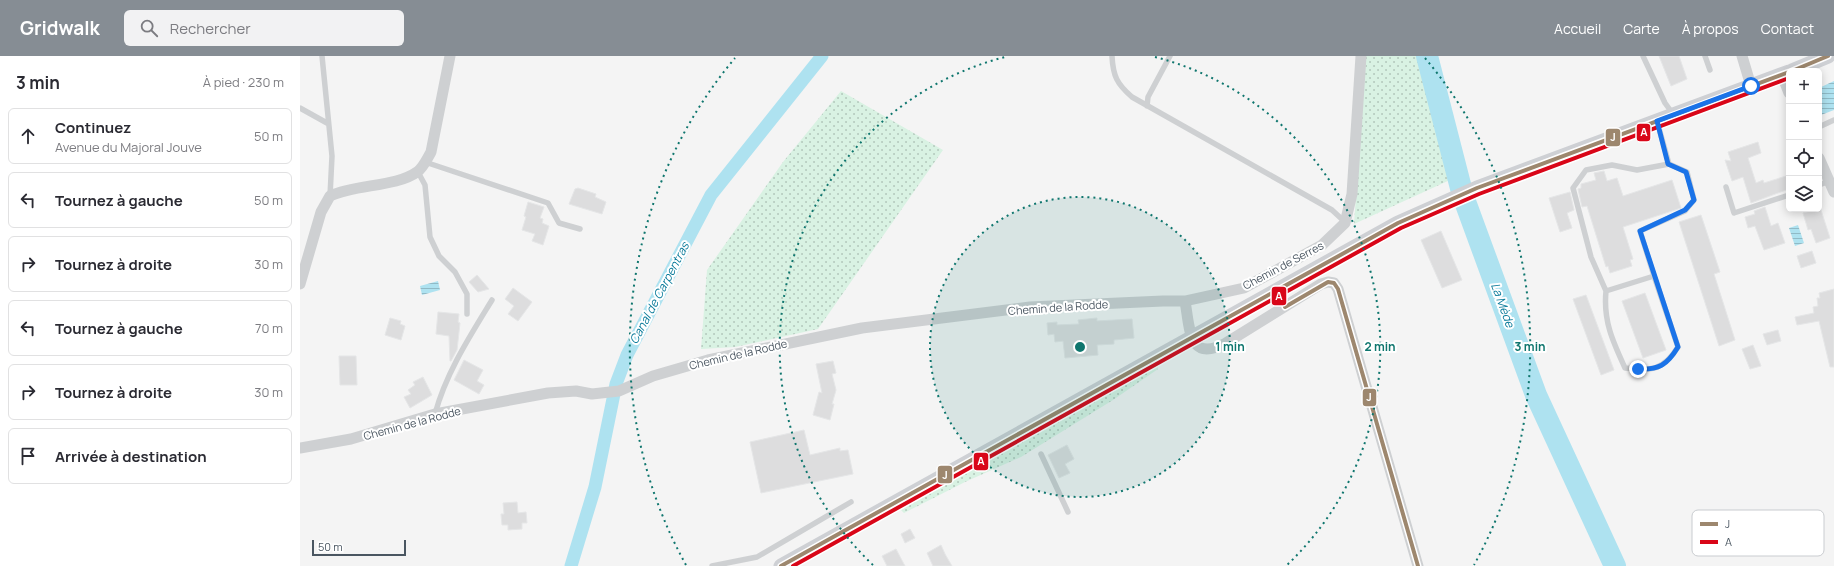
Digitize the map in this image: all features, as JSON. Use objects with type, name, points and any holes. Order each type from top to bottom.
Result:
[{"type":"main road","points":[[1800,68],[1828,56]]},
{"type":"main road","points":[[781,566],[1374,235],[1477,188],[1786,74]]},
{"type":"street","points":[[300,284],[321,212],[330,196],[350,189],[404,179],[418,172],[426,162],[430,152],[450,56]]},
{"type":"street","points":[[1345,223],[1352,194],[1362,56]]},
{"type":"street","points":[[1742,56],[1751,86]]},
{"type":"street","points":[[1822,164],[1832,186]]},
{"type":"street","name":"Chemin de Serres","points":[[1185,301],[1244,288],[1322,245],[1345,223]]},
{"type":"street","points":[[1185,301],[1192,337],[1195,344],[1200,349],[1210,350],[1217,348],[1321,284],[1328,282],[1334,283],[1341,297],[1418,566]]},
{"type":"street","name":"Chemin de la Rodde","points":[[300,448],[351,439],[435,414],[548,393],[576,391],[592,394],[606,394],[619,392],[653,376],[708,360],[862,328],[1030,307],[1185,301]]},
{"type":"lane","points":[[322,56],[332,156],[330,196]]},
{"type":"lane","points":[[1112,56],[1112,71],[1120,86],[1132,97],[1332,210],[1345,223]]},
{"type":"lane","points":[[1147,106],[1148,97],[1170,56]]},
{"type":"lane","points":[[1643,56],[1665,103],[1674,114]]},
{"type":"lane","points":[[1705,56],[1710,70]]},
{"type":"lane","points":[[300,108],[328,123]]},
{"type":"lane","points":[[1822,126],[1834,120]]},
{"type":"lane","points":[[1657,121],[1668,164]]},
{"type":"lane","points":[[426,162],[548,203],[559,223],[580,228]]},
{"type":"lane","points":[[1668,164],[1686,172],[1694,200],[1685,210],[1640,231],[1678,347],[1670,360],[1654,370],[1625,368],[1610,337],[1605,302],[1606,291],[1591,257],[1573,188],[1586,170],[1612,165],[1637,170],[1668,164]]},
{"type":"lane","points":[[418,172],[425,185],[430,237],[439,256],[455,272],[467,294],[467,314]]},
{"type":"lane","points":[[1822,185],[1832,186]]},
{"type":"lane","points":[[1726,188],[1734,213],[1786,196]]},
{"type":"lane","points":[[1606,291],[1654,276]]},
{"type":"lane","points":[[435,414],[439,398],[468,339],[492,300]]},
{"type":"lane","points":[[1041,454],[1068,512]]},
{"type":"lane","points":[[712,566],[756,557],[851,502]]},
{"type":"green space","points":[[1366,56],[1421,56],[1450,180],[1354,224]]},
{"type":"green space","points":[[841,91],[943,150],[818,329],[735,347],[701,349],[707,270],[783,162]]},
{"type":"green space","points":[[1158,366],[1158,369],[1113,400],[1021,457],[965,482],[904,513],[901,510]]},
{"type":"water","points":[[1834,81],[1834,110],[1822,115],[1822,104],[1822,87]]},
{"type":"water","points":[[1798,225],[1804,243],[1795,246],[1789,228]]},
{"type":"water","points":[[438,281],[440,290],[422,295],[420,286]]},
{"type":"building","points":[[1659,56],[1679,56],[1687,79],[1671,86]]},
{"type":"building","points":[[1758,142],[1761,153],[1748,158],[1756,183],[1763,180],[1764,183],[1786,176],[1786,190],[1751,203],[1743,177],[1732,181],[1725,160],[1731,161],[1728,152]]},
{"type":"building","points":[[1604,171],[1607,181],[1617,178],[1623,196],[1672,180],[1681,208],[1623,227],[1633,259],[1630,260],[1632,266],[1610,273],[1608,266],[1606,267],[1587,206],[1582,207],[1578,189],[1581,188],[1581,184],[1596,180],[1594,173]]},
{"type":"building","points":[[578,188],[596,194],[595,197],[606,202],[602,214],[569,204],[575,189]]},
{"type":"building","points":[[1570,192],[1574,210],[1567,213],[1572,228],[1560,232],[1549,198]]},
{"type":"building","points":[[528,202],[544,207],[540,218],[543,219],[542,223],[549,226],[543,245],[532,241],[535,234],[522,230]]},
{"type":"building","points":[[1765,207],[1771,226],[1778,223],[1785,243],[1764,250],[1755,226],[1748,228],[1745,217],[1755,214],[1754,211]]},
{"type":"building","points":[[1822,212],[1830,238],[1816,243],[1811,229],[1808,230],[1803,213]]},
{"type":"building","points":[[1701,215],[1720,272],[1714,274],[1735,340],[1719,346],[1679,222]]},
{"type":"building","points":[[1441,231],[1462,280],[1442,288],[1421,240]]},
{"type":"building","points":[[1812,251],[1816,263],[1801,268],[1797,256]]},
{"type":"building","points":[[477,275],[489,289],[478,292],[469,282]]},
{"type":"building","points":[[513,288],[532,302],[518,321],[508,314],[514,306],[505,299]]},
{"type":"building","points":[[1834,289],[1834,367],[1830,367],[1819,321],[1797,325],[1795,317],[1814,313],[1813,307],[1818,306],[1817,298],[1820,298],[1819,293]]},
{"type":"building","points":[[1645,293],[1666,350],[1643,358],[1622,301]]},
{"type":"building","points":[[1586,295],[1614,370],[1601,375],[1573,299]]},
{"type":"building","points":[[438,312],[459,314],[458,322],[460,323],[457,350],[451,361],[449,336],[436,334]]},
{"type":"building","points":[[390,318],[401,321],[400,324],[405,326],[401,340],[385,335]]},
{"type":"building","points":[[1097,318],[1097,321],[1132,319],[1134,338],[1114,340],[1114,344],[1097,345],[1098,355],[1065,358],[1063,341],[1055,342],[1054,334],[1048,335],[1047,323],[1057,322],[1057,325],[1079,324],[1078,320]]},
{"type":"building","points":[[1778,330],[1781,341],[1767,345],[1763,334]]},
{"type":"building","points":[[1753,345],[1761,366],[1750,369],[1742,349]]},
{"type":"building","points":[[339,356],[356,356],[357,385],[340,385]]},
{"type":"building","points":[[464,360],[483,370],[477,381],[484,385],[479,394],[454,380]]},
{"type":"building","points":[[833,361],[836,373],[832,374],[836,390],[830,420],[813,415],[819,392],[822,393],[816,364]]},
{"type":"building","points":[[423,377],[432,395],[410,408],[404,397],[411,394],[408,390],[415,385],[413,382]]},
{"type":"building","points":[[804,430],[810,455],[840,448],[840,451],[848,450],[853,474],[761,493],[750,442]]},
{"type":"building","points":[[1067,445],[1074,459],[1065,464],[1070,473],[1059,478],[1048,455]]},
{"type":"building","points":[[517,502],[518,513],[526,512],[527,523],[522,523],[522,529],[508,530],[508,525],[502,525],[501,514],[504,514],[503,503]]},
{"type":"building","points":[[910,529],[915,538],[905,543],[901,534]]},
{"type":"building","points":[[941,545],[952,566],[933,566],[927,553]]},
{"type":"building","points":[[896,549],[905,566],[887,566],[882,556]]},
{"type":"waterway","name":"Canal de Carpentras","points":[[571,566],[595,487],[616,384],[627,355],[711,195],[822,56]]},
{"type":"waterway","name":"La Mède","points":[[1427,56],[1463,196],[1536,395],[1615,566]]},
{"type":"transit line","name":"J","points":[[1799,68],[1828,56]]},
{"type":"transit line","name":"J","points":[[781,566],[1398,223],[1477,188],[1786,73]]},
{"type":"transit line","name":"A","points":[[793,566],[1401,228],[1479,194],[1786,79]]},
{"type":"transit line","name":"J","points":[[1285,307],[1328,282],[1334,283],[1338,289],[1418,566]]},
{"type":"route","points":[[1638,369],[1654,370],[1670,360],[1678,347],[1640,231],[1685,210],[1694,200],[1686,172],[1668,164],[1657,121],[1751,86]]}]
